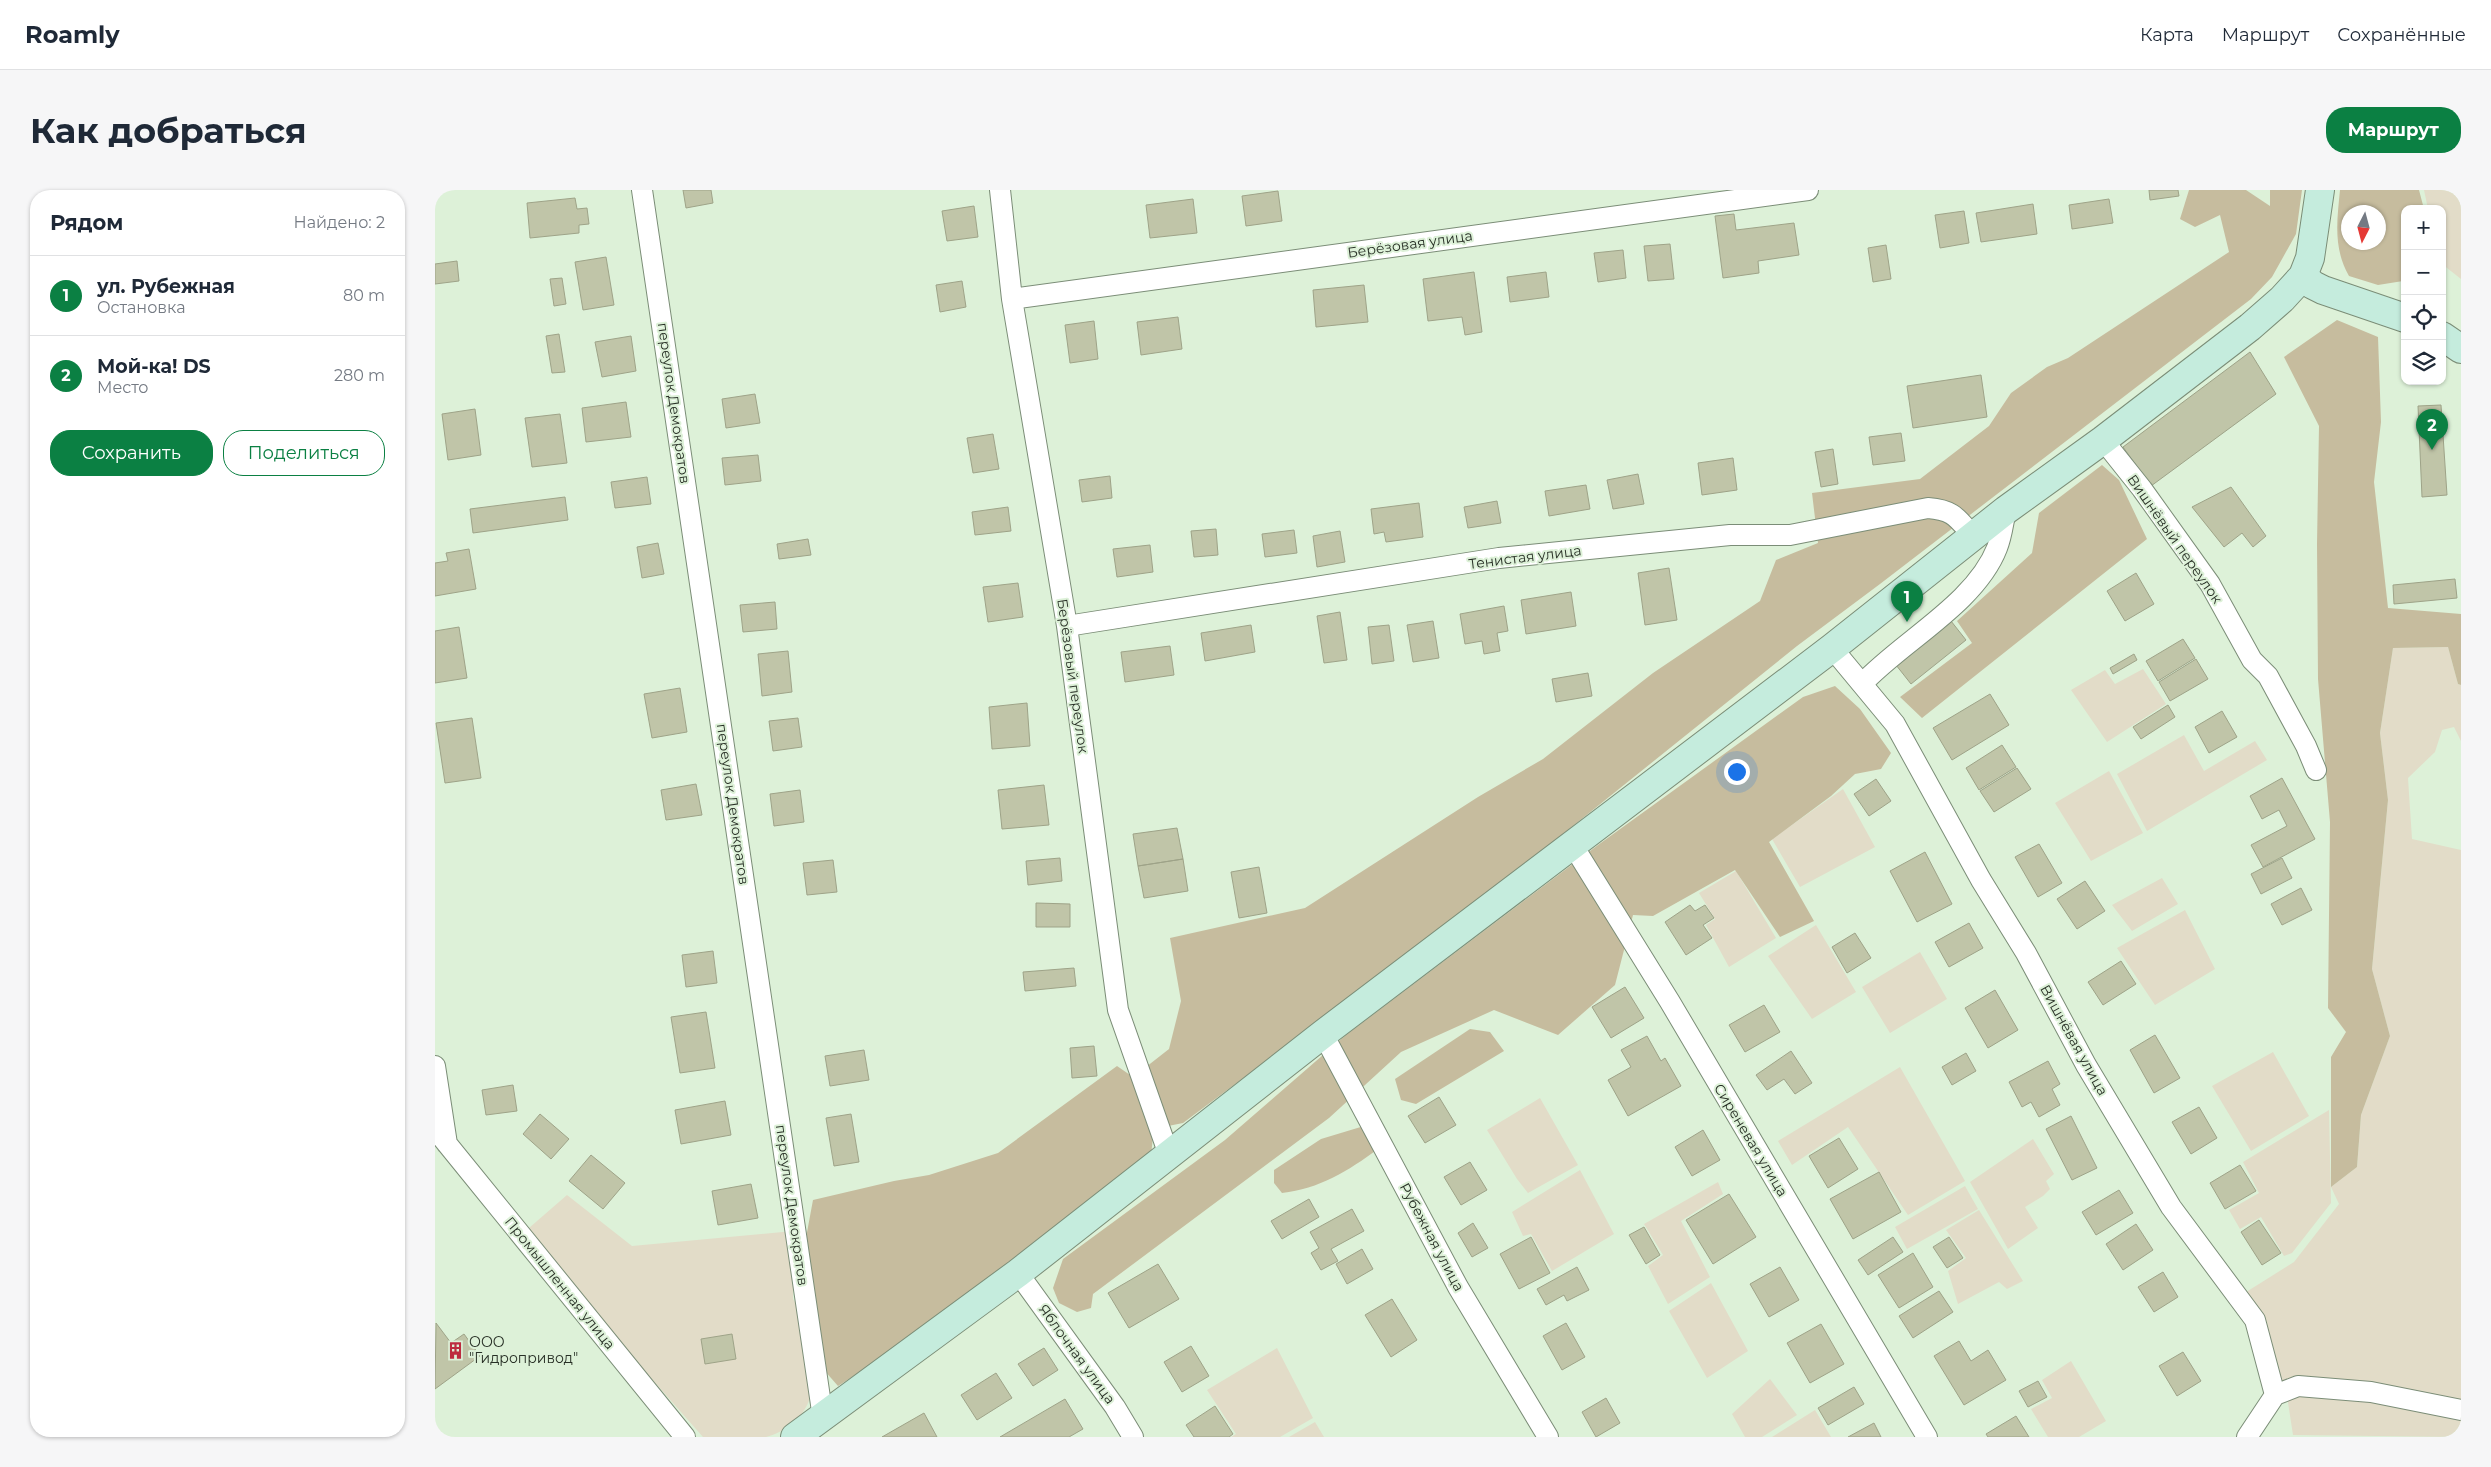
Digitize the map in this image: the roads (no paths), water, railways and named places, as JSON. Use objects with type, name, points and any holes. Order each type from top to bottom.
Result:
[{"type":"street","name":"переулок Демократов","points":[[643,190],[823,1418]]},
{"type":"street","name":"Берёзовый переулок","points":[[1000,190],[1012,299],[1067,626],[1118,1010],[1169,1155]]},
{"type":"street","name":"Берёзовая улица","points":[[1012,299],[1808,190]]},
{"type":"street","points":[[795,1437],[1018,1273],[1323,1034],[1832,648],[2006,510],[2103,440],[2250,326],[2282,299],[2303,276],[2310,258],[2320,190]]},
{"type":"street","points":[[2303,276],[2313,285],[2323,290],[2401,317]]},
{"type":"street","points":[[2446,339],[2461,348]]},
{"type":"street","name":"Вишнёвый переулок","points":[[2103,440],[2142,489],[2210,584],[2251,660],[2268,676],[2306,746],[2316,770]]},
{"type":"street","name":"Тенистая улица","points":[[1067,626],[1499,558],[1730,535],[1790,535],[1928,508],[1943,509],[1954,514],[1973,536]]},
{"type":"street","points":[[1862,684],[1877,667],[1962,597],[1984,572],[1997,548],[2006,510]]},
{"type":"street","name":"Вишнёвая улица","points":[[1832,648],[1895,724],[1981,880],[2026,953],[2086,1064],[2171,1207],[2255,1320],[2275,1395]]},
{"type":"street","name":"Сиреневая улица","points":[[1572,844],[1670,1002],[1927,1437]]},
{"type":"street","name":"Рубежная улица","points":[[1323,1034],[1458,1287],[1548,1437]]},
{"type":"street","points":[[435,1066],[441,1136]]},
{"type":"street","name":"Промышленная улица","points":[[441,1136],[685,1437]]},
{"type":"street","name":"Яблочная улица","points":[[1018,1273],[1115,1407],[1133,1437]]},
{"type":"street","points":[[2247,1437],[2275,1395],[2298,1386],[2371,1392],[2461,1410]]},
{"type":"place","name":"Мой-ка! DS","points":[[2432,450]]},
{"type":"place","name":"ул. Рубежная","points":[[1907,622]]},
{"type":"place","name":"ООО \"Гидропривод\"","points":[[455,1350]]}]
